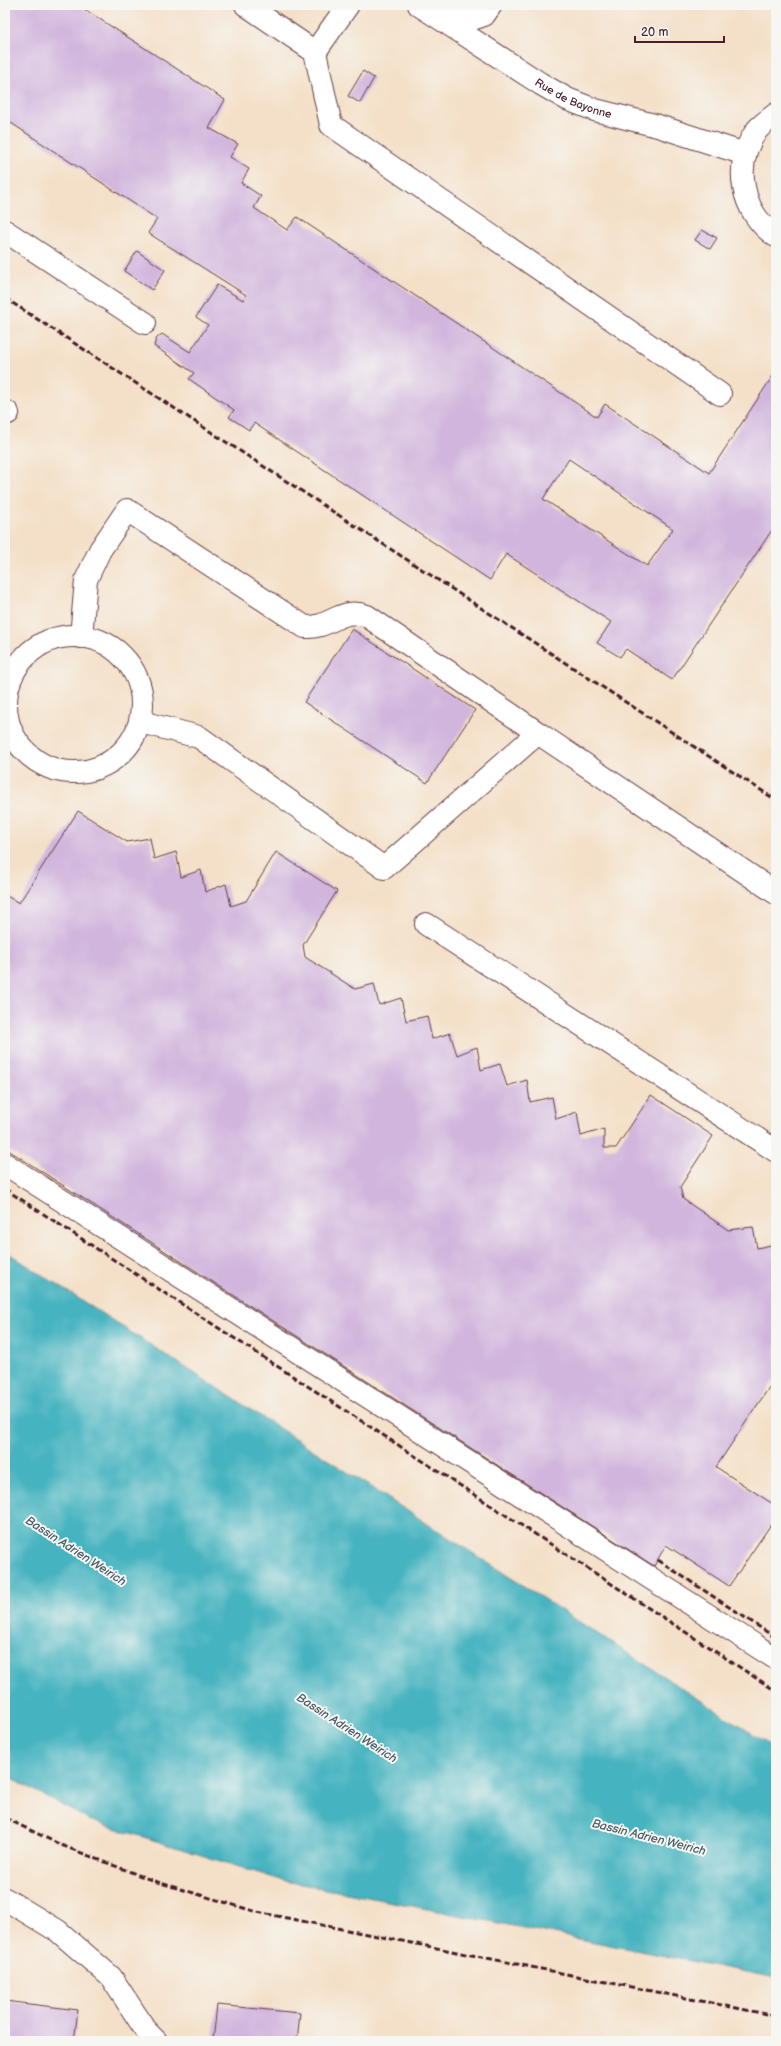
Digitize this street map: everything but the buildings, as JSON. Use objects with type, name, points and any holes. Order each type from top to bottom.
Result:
[{"type":"street","points":[[246,5],[315,52],[331,124],[720,394]]},
{"type":"street","points":[[315,52],[348,5]]},
{"type":"street","name":"Rue de Bayonne","points":[[419,5],[453,16],[541,84],[567,99],[595,110],[658,126],[745,154]]},
{"type":"street","points":[[453,16],[484,16],[491,5]]},
{"type":"street","points":[[776,114],[758,130],[745,154],[742,180],[749,207],[765,228],[776,236]]},
{"type":"street","points":[[5,231],[145,323]]},
{"type":"street","points":[[81,637],[86,580],[100,550],[127,510],[305,627],[320,627],[350,613],[357,612],[367,616],[776,893]]},
{"type":"street","points":[[81,637],[104,643],[123,656],[136,676],[142,699],[140,722],[130,744],[114,760],[93,770],[69,772],[46,767],[9,737],[7,694],[13,674],[25,657],[41,645],[60,638],[81,637]]},
{"type":"street","points":[[140,722],[199,737],[384,868],[538,733]]},
{"type":"street","points":[[426,924],[776,1150]]},
{"type":"street","points":[[5,1164],[775,1658],[776,1656]]},
{"type":"street","points":[[5,1899],[58,1931],[111,1977],[147,2032],[156,2041]]},
{"type":"water","name":"Bassin Adrien Weirich","points":[[5,1251],[776,1749],[776,1978],[281,1880],[89,1820],[5,1774]]},
{"type":"railway","points":[[5,298],[776,800]]},
{"type":"railway","points":[[5,1189],[776,1691]]},
{"type":"railway","points":[[658,1560],[776,1638]]},
{"type":"railway","points":[[5,1818],[61,1845],[154,1881],[257,1912],[776,2016]]}]
